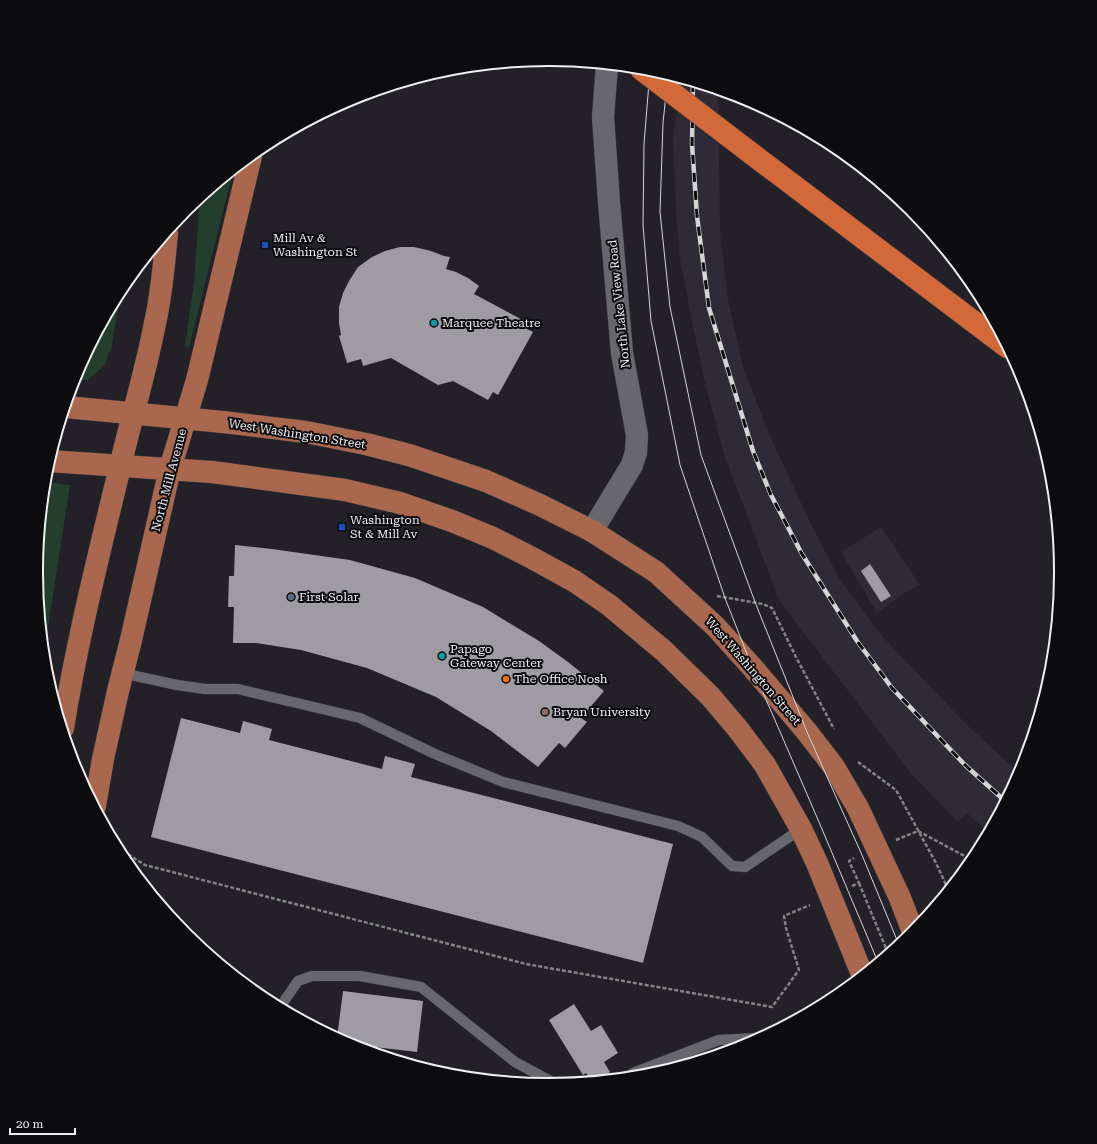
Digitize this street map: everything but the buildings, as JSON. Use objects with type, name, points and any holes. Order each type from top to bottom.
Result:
[{"type":"highway","points":[[652,77],[997,339]]},
{"type":"main road","name":"North Mill Avenue","points":[[96,799],[122,674],[170,469],[197,380],[249,166]]},
{"type":"main road","points":[[65,717],[70,684],[85,614],[156,322],[166,241]]},
{"type":"main road","name":"West Washington Street","points":[[71,408],[186,418],[306,432],[366,444],[409,455],[486,482],[538,504],[592,532],[656,572],[715,626],[807,732],[834,767],[858,808],[900,898],[910,925]]},
{"type":"main road","points":[[56,461],[212,472],[345,490],[400,503],[452,521],[493,538],[541,562],[574,581],[609,605],[664,651],[710,696],[738,729],[765,765],[801,828],[820,869],[860,970]]},
{"type":"street","name":"North Lake View Road","points":[[592,532],[632,465],[636,452],[637,435],[622,353],[608,202],[603,117],[607,70]]},
{"type":"lane","points":[[122,674],[205,689],[238,689],[360,718],[435,754],[503,782],[678,826],[702,837],[732,866],[745,866],[801,828]]},
{"type":"lane","points":[[283,1002],[298,981],[312,976],[360,976],[421,987],[515,1062],[544,1078]]},
{"type":"lane","points":[[645,1068],[719,1040],[742,1039]]},
{"type":"path","points":[[716,596],[763,604],[772,608],[836,733]]},
{"type":"path","points":[[858,762],[896,790],[936,863],[946,885]]},
{"type":"path","points":[[890,842],[918,830]]},
{"type":"path","points":[[918,830],[966,857]]},
{"type":"path","points":[[130,855],[145,865],[534,966],[772,1007],[799,970],[786,928],[784,916],[814,903]]},
{"type":"path","points":[[854,858],[849,861],[886,948]]},
{"type":"path","points":[[852,886],[859,883]]},
{"type":"shaded area","points":[[681,85],[718,96],[720,232],[728,299],[743,367],[769,434],[810,522],[839,578],[882,636],[966,724],[1014,769],[1002,796],[984,828],[967,813],[958,822],[913,776],[779,600],[724,454],[704,379],[680,259],[676,212],[673,137]]},
{"type":"shaded area","points":[[881,527],[920,585],[906,592],[877,613],[841,552]]},
{"type":"green space","points":[[231,179],[189,348],[185,346],[194,282],[199,207]]},
{"type":"green space","points":[[118,307],[111,351],[108,353],[106,364],[88,380],[81,379],[95,348]]},
{"type":"green space","points":[[51,483],[70,485],[47,635],[43,572],[47,506]]},
{"type":"tram line","points":[[649,77],[644,144],[643,225],[651,321],[680,465],[725,598],[752,667],[876,957]]},
{"type":"tram line","points":[[667,81],[663,123],[660,212],[670,307],[701,455],[755,602],[807,732],[862,855],[896,938]]},
{"type":"railway","points":[[693,88],[692,144],[697,216],[709,308],[753,451],[771,495],[802,554],[857,641],[892,688],[965,765],[1001,798]]},
{"type":"place","name":"Mill Av & Washington St","points":[[265,245]]},
{"type":"place","name":"Marquee Theatre","points":[[434,323]]},
{"type":"place","name":"Washington St & Mill Av","points":[[342,527]]},
{"type":"place","name":"First Solar","points":[[291,597]]},
{"type":"place","name":"Papago Gateway Center","points":[[442,656]]},
{"type":"place","name":"The Office Nosh","points":[[506,679]]},
{"type":"place","name":"Bryan University","points":[[545,712]]}]
